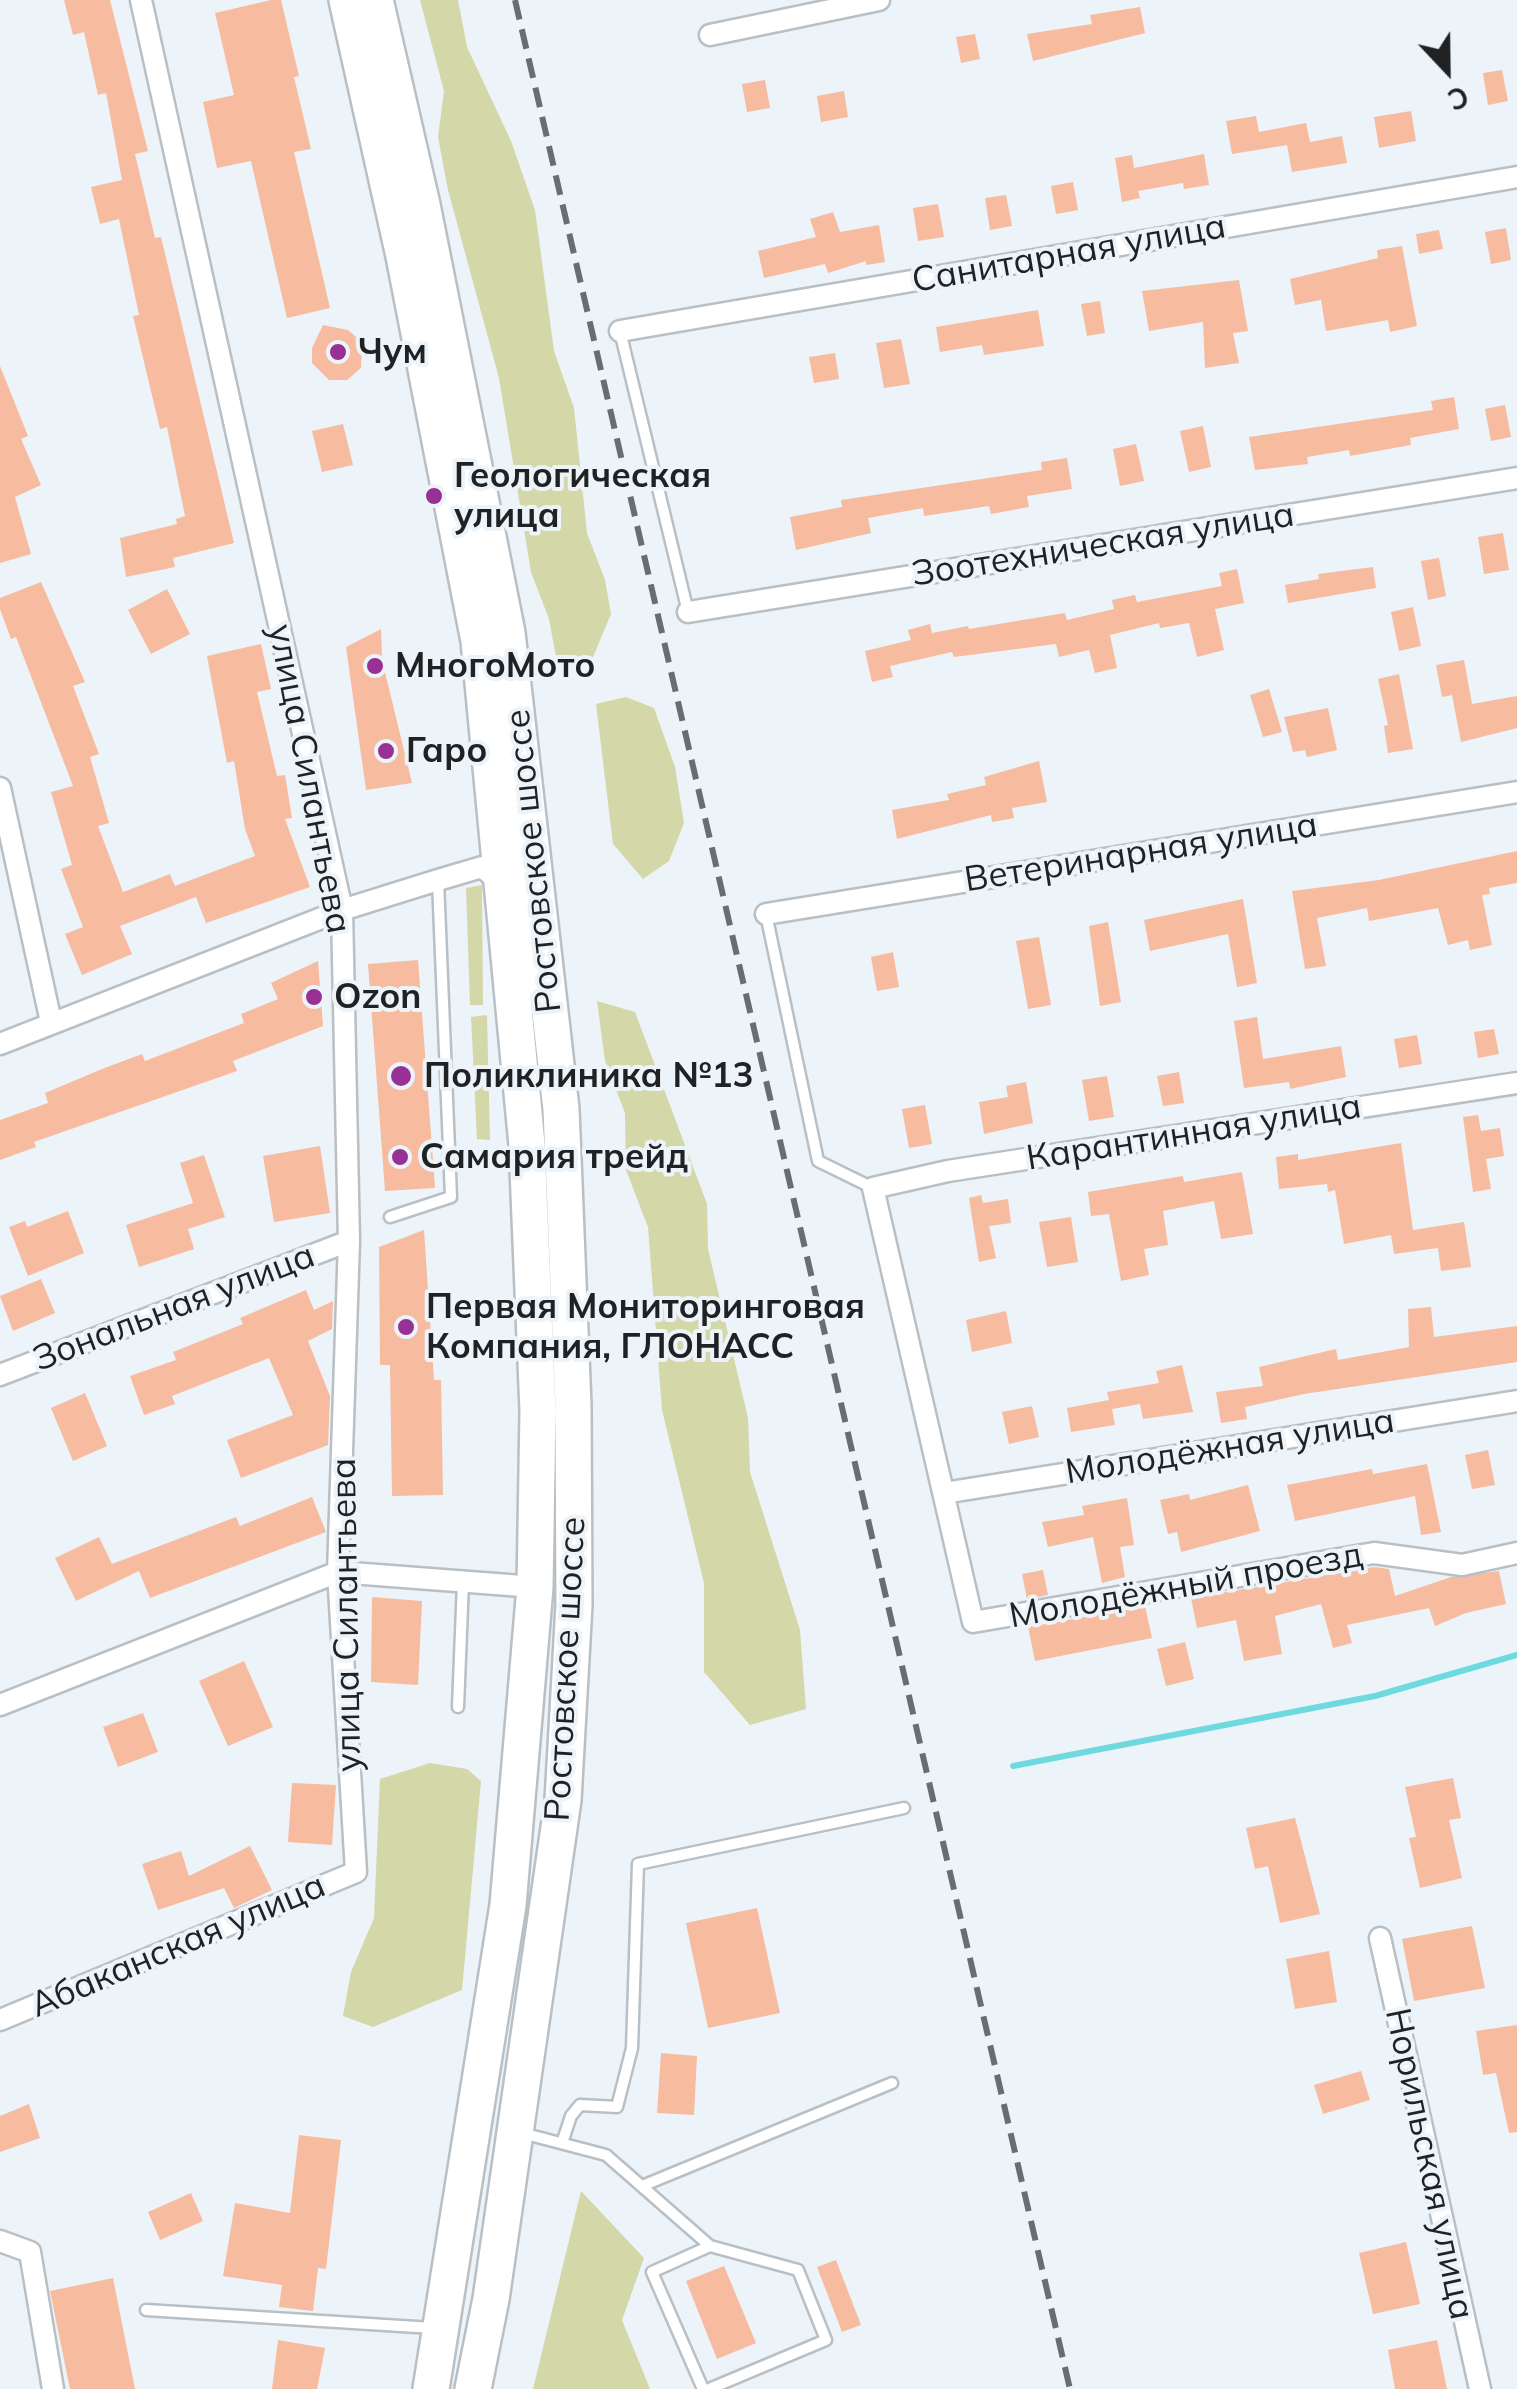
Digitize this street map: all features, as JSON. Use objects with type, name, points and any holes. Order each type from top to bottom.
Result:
[{"type":"highway","name":"Ростовское шоссе","points":[[347,0],[404,256],[479,641],[528,1161],[538,1411],[535,1587],[508,1905],[432,2389]]},
{"type":"highway","name":"Ростовское шоссе","points":[[376,0],[422,204],[507,634],[561,1109],[573,1405],[574,1605],[563,1800],[516,2131],[473,2389]]},
{"type":"street","name":"улица Силантьева","points":[[140,0],[342,910],[348,1240],[338,1572],[356,1872]]},
{"type":"street","points":[[710,35],[879,0]]},
{"type":"street","name":"Санитарная улица","points":[[620,331],[1517,177]]},
{"type":"street","name":"Зоотехническая улица","points":[[688,612],[1517,478]]},
{"type":"street","points":[[0,788],[51,1022]]},
{"type":"street","name":"Ветеринарная улица","points":[[766,914],[1517,792]]},
{"type":"street","points":[[0,1044],[342,910],[438,880],[482,868],[505,888]]},
{"type":"street","name":"Карантинная улица","points":[[872,1188],[948,1171],[1517,1083]]},
{"type":"street","points":[[872,1188],[944,1494]]},
{"type":"street","name":"Зональная улица","points":[[0,1375],[348,1240]]},
{"type":"street","name":"Молодёжная улица","points":[[944,1494],[1517,1401]]},
{"type":"street","name":"Молодёжный проезд","points":[[944,1494],[973,1622],[1374,1552],[1462,1564],[1517,1553]]},
{"type":"street","points":[[0,1705],[338,1572],[535,1587]]},
{"type":"street","name":"Абаканская улица","points":[[0,2020],[356,1872]]},
{"type":"street","name":"Норильская улица","points":[[1380,1938],[1480,2389]]},
{"type":"street","points":[[0,2241],[30,2252],[52,2389]]},
{"type":"lane","points":[[620,331],[688,612]]},
{"type":"lane","points":[[390,1217],[451,1196],[438,880]]},
{"type":"lane","points":[[766,914],[818,1161],[872,1188]]},
{"type":"lane","points":[[458,1707],[464,1581]]},
{"type":"lane","points":[[562,2143],[570,2116],[580,2104],[617,2107],[632,2048],[638,1864],[904,1808]]},
{"type":"lane","points":[[642,2186],[892,2083]]},
{"type":"lane","points":[[516,2131],[606,2155],[710,2246],[798,2270],[826,2340],[706,2389],[652,2272],[710,2246]]},
{"type":"lane","points":[[146,2310],[444,2329]]},
{"type":"green space","points":[[420,0],[458,0],[467,47],[511,141],[535,210],[554,351],[574,408],[587,533],[605,580],[611,614],[593,657],[557,662],[549,619],[531,572],[499,378],[448,190],[438,137],[444,91]]},
{"type":"green space","points":[[626,697],[654,708],[675,767],[684,823],[669,861],[643,879],[613,844],[596,704]]},
{"type":"green space","points":[[482,885],[483,1005],[470,1005],[466,888]]},
{"type":"green space","points":[[597,1001],[635,1012],[707,1204],[708,1249],[748,1418],[750,1472],[800,1630],[806,1709],[750,1725],[704,1672],[704,1583],[662,1410],[648,1227],[626,1170],[625,1113],[605,1061]]},
{"type":"green space","points":[[487,1015],[490,1140],[477,1139],[471,1017]]},
{"type":"green space","points":[[430,1763],[467,1769],[481,1781],[462,1990],[373,2027],[343,2016],[351,1972],[374,1918],[380,1779]]},
{"type":"green space","points":[[581,2191],[644,2258],[622,2320],[650,2389],[533,2389]]},
{"type":"building","points":[[64,0],[110,0],[148,151],[135,154],[155,238],[161,237],[234,543],[173,558],[175,567],[126,577],[120,538],[177,524],[176,519],[185,516],[167,427],[160,429],[133,316],[139,315],[119,219],[100,224],[91,187],[122,180],[106,93],[98,95],[84,32],[73,35]]},
{"type":"building","points":[[281,0],[299,76],[294,77],[311,149],[294,152],[330,308],[287,318],[251,161],[217,168],[203,102],[234,95],[215,13]]},
{"type":"building","points":[[1140,7],[1145,33],[1033,61],[1027,34],[1092,24],[1090,15]]},
{"type":"building","points":[[975,34],[980,59],[961,63],[956,37]]},
{"type":"building","points":[[1502,70],[1508,101],[1488,105],[1483,73]]},
{"type":"building","points":[[765,80],[770,108],[747,112],[742,84]]},
{"type":"building","points":[[844,91],[848,117],[821,122],[817,96]]},
{"type":"building","points":[[1411,111],[1416,141],[1379,148],[1374,117]]},
{"type":"building","points":[[1256,116],[1259,132],[1306,123],[1310,142],[1342,136],[1347,163],[1292,172],[1287,145],[1232,154],[1226,121]]},
{"type":"building","points":[[1204,154],[1209,185],[1184,189],[1183,183],[1138,191],[1140,198],[1122,202],[1115,158],[1132,155],[1134,168]]},
{"type":"building","points":[[1073,182],[1078,210],[1056,214],[1051,186]]},
{"type":"building","points":[[1006,195],[1012,226],[990,230],[985,198]]},
{"type":"building","points":[[938,204],[944,237],[918,241],[913,208]]},
{"type":"building","points":[[833,212],[840,232],[879,225],[885,262],[866,265],[866,261],[828,273],[825,264],[764,278],[758,251],[816,237],[810,219]]},
{"type":"building","points":[[1506,228],[1511,260],[1491,264],[1485,232]]},
{"type":"building","points":[[1439,230],[1443,249],[1419,254],[1416,234]]},
{"type":"building","points":[[1402,246],[1417,326],[1390,332],[1388,320],[1326,331],[1321,300],[1295,305],[1290,279],[1378,258],[1377,250]]},
{"type":"building","points":[[1239,280],[1248,331],[1233,333],[1239,363],[1205,368],[1203,322],[1149,331],[1142,291]]},
{"type":"building","points":[[1100,301],[1105,333],[1087,336],[1081,304]]},
{"type":"building","points":[[1038,310],[1044,346],[984,355],[982,345],[940,352],[936,327]]},
{"type":"building","name":"Чум","points":[[323,325],[348,330],[362,342],[361,368],[347,380],[329,380],[312,363],[312,348]]},
{"type":"building","points":[[901,339],[910,384],[884,388],[876,343]]},
{"type":"building","points":[[835,353],[839,379],[814,383],[809,357]]},
{"type":"building","points":[[0,366],[28,436],[21,439],[41,485],[15,497],[31,554],[0,563]]},
{"type":"building","points":[[1454,397],[1459,429],[1410,438],[1411,445],[1350,456],[1349,450],[1307,457],[1308,464],[1255,470],[1249,437],[1433,410],[1431,401]]},
{"type":"building","points":[[1505,405],[1511,437],[1491,441],[1485,409]]},
{"type":"building","points":[[343,424],[353,465],[322,472],[312,431]]},
{"type":"building","points":[[1203,426],[1211,467],[1189,472],[1180,431]]},
{"type":"building","points":[[1136,444],[1144,481],[1120,486],[1113,449]]},
{"type":"building","points":[[1067,458],[1072,489],[1027,496],[1029,507],[991,514],[989,506],[924,516],[923,508],[868,518],[871,533],[796,550],[790,517],[842,507],[841,500],[1042,470],[1041,462]]},
{"type":"building","points":[[1503,533],[1509,570],[1484,574],[1478,537]]},
{"type":"building","points":[[1439,558],[1446,596],[1428,600],[1421,561]]},
{"type":"building","points":[[1373,567],[1376,588],[1288,603],[1285,585],[1319,579],[1318,574]]},
{"type":"building","points":[[1237,569],[1244,603],[1215,609],[1224,650],[1197,657],[1189,623],[1160,628],[1159,623],[1110,635],[1117,668],[1095,673],[1089,650],[1059,657],[1056,644],[954,657],[952,652],[890,666],[893,677],[872,682],[865,651],[911,640],[908,630],[930,624],[932,633],[968,626],[969,629],[1065,613],[1067,620],[1114,609],[1112,600],[1135,595],[1137,602],[1222,586],[1219,573]]},
{"type":"building","points":[[41,582],[85,682],[73,686],[99,754],[90,757],[109,823],[98,826],[123,892],[170,874],[175,886],[255,856],[245,829],[234,761],[227,763],[207,656],[261,644],[271,689],[257,692],[277,776],[285,775],[292,818],[285,819],[310,887],[206,923],[196,897],[120,926],[132,954],[82,975],[65,934],[83,927],[61,869],[72,865],[51,792],[73,786],[16,637],[11,639],[0,609],[0,598]]},
{"type":"building","points":[[167,589],[190,634],[151,654],[128,610]]},
{"type":"building","points":[[1413,607],[1421,646],[1399,651],[1391,612]]},
{"type":"building","points":[[381,629],[382,660],[412,783],[366,790],[346,647]]},
{"type":"building","points":[[1464,660],[1472,704],[1517,696],[1517,728],[1461,742],[1452,695],[1442,697],[1436,665]]},
{"type":"building","points":[[1399,674],[1413,749],[1388,753],[1384,726],[1388,725],[1378,679]]},
{"type":"building","points":[[1269,689],[1282,732],[1263,737],[1250,695]]},
{"type":"building","points":[[1328,708],[1337,750],[1307,757],[1305,750],[1293,752],[1284,717]]},
{"type":"building","points":[[1039,761],[1047,802],[1012,808],[1014,818],[992,822],[991,815],[897,839],[892,810],[949,800],[947,794],[986,785],[984,777]]},
{"type":"building","points":[[1517,851],[1517,883],[1489,888],[1490,894],[1482,895],[1492,945],[1470,950],[1468,940],[1448,945],[1438,908],[1369,921],[1367,908],[1317,918],[1326,966],[1305,969],[1292,891],[1379,880]]},
{"type":"building","points":[[1243,899],[1257,983],[1237,987],[1228,934],[1150,951],[1144,920]]},
{"type":"building","points":[[1108,922],[1121,1002],[1100,1006],[1089,926]]},
{"type":"building","points":[[1039,937],[1051,1005],[1028,1009],[1016,941]]},
{"type":"building","points":[[893,952],[899,987],[877,991],[871,957]]},
{"type":"building","name":"Поликлиника №13","points":[[418,960],[435,1188],[385,1191],[368,964]]},
{"type":"building","points":[[318,961],[323,1026],[233,1061],[237,1071],[34,1142],[36,1147],[0,1160],[0,1120],[48,1103],[45,1093],[102,1069],[142,1054],[145,1061],[244,1023],[241,1014],[278,999],[271,983]]},
{"type":"building","points":[[1257,1017],[1263,1059],[1341,1046],[1346,1077],[1290,1089],[1289,1082],[1244,1088],[1234,1021]]},
{"type":"building","points":[[1494,1029],[1499,1054],[1478,1058],[1474,1032]]},
{"type":"building","points":[[1417,1035],[1422,1064],[1399,1068],[1394,1039]]},
{"type":"building","points":[[1179,1072],[1184,1103],[1163,1106],[1157,1076]]},
{"type":"building","points":[[1107,1076],[1114,1117],[1089,1121],[1082,1080]]},
{"type":"building","points":[[1026,1082],[1033,1123],[984,1134],[979,1102],[1008,1097],[1006,1086]]},
{"type":"building","points":[[925,1105],[932,1144],[909,1148],[902,1109]]},
{"type":"building","points":[[1478,1115],[1481,1131],[1500,1128],[1504,1156],[1486,1159],[1491,1189],[1473,1192],[1463,1117]]},
{"type":"building","points":[[1401,1143],[1413,1230],[1464,1222],[1471,1267],[1441,1271],[1438,1248],[1394,1254],[1391,1235],[1344,1244],[1335,1190],[1328,1192],[1327,1184],[1279,1189],[1276,1157],[1298,1154],[1298,1160]]},
{"type":"building","points":[[320,1146],[330,1213],[274,1222],[263,1156]]},
{"type":"building","points":[[204,1155],[225,1217],[188,1229],[194,1249],[139,1267],[126,1225],[193,1203],[180,1163]]},
{"type":"building","points":[[1242,1172],[1253,1234],[1221,1239],[1214,1201],[1163,1211],[1168,1245],[1144,1249],[1149,1275],[1121,1281],[1109,1214],[1091,1216],[1088,1192],[1183,1176],[1184,1182]]},
{"type":"building","points":[[981,1195],[983,1203],[1008,1199],[1011,1223],[989,1226],[996,1258],[979,1262],[969,1198]]},
{"type":"building","points":[[68,1211],[84,1253],[28,1276],[9,1227],[25,1221],[27,1227]]},
{"type":"building","points":[[1071,1217],[1078,1262],[1047,1267],[1039,1222]]},
{"type":"building","points":[[424,1230],[434,1380],[441,1380],[443,1495],[392,1496],[390,1365],[380,1365],[379,1247]]},
{"type":"building","points":[[41,1279],[55,1313],[13,1331],[0,1296]]},
{"type":"building","points":[[306,1290],[314,1310],[333,1301],[332,1329],[308,1341],[330,1396],[328,1445],[241,1478],[227,1440],[293,1415],[269,1358],[172,1396],[175,1404],[144,1415],[130,1376],[176,1360],[173,1352],[243,1324],[240,1318]]},
{"type":"building","points":[[1431,1307],[1434,1337],[1517,1326],[1517,1362],[1304,1394],[1245,1407],[1247,1419],[1221,1423],[1216,1392],[1263,1386],[1259,1367],[1336,1349],[1338,1360],[1409,1347],[1408,1309]]},
{"type":"building","points":[[1006,1311],[1012,1343],[972,1352],[966,1320]]},
{"type":"building","points":[[1182,1365],[1193,1412],[1143,1419],[1140,1404],[1112,1409],[1115,1425],[1071,1432],[1067,1408],[1109,1400],[1107,1392],[1159,1383],[1156,1371]]},
{"type":"building","points":[[85,1393],[107,1446],[73,1461],[51,1408]]},
{"type":"building","points":[[1032,1406],[1039,1437],[1009,1444],[1002,1412]]},
{"type":"building","points":[[1488,1450],[1495,1485],[1472,1489],[1465,1455]]},
{"type":"building","points":[[1427,1464],[1441,1532],[1421,1535],[1415,1496],[1295,1521],[1287,1485],[1372,1469],[1373,1474]]},
{"type":"building","points":[[1248,1485],[1260,1531],[1181,1552],[1177,1532],[1168,1534],[1160,1500],[1189,1494],[1190,1500]]},
{"type":"building","points":[[312,1497],[326,1532],[150,1598],[139,1571],[76,1601],[55,1558],[99,1537],[112,1564],[236,1517],[240,1526]]},
{"type":"building","points":[[1127,1498],[1134,1545],[1120,1547],[1125,1577],[1102,1583],[1093,1537],[1048,1547],[1042,1522],[1084,1515],[1082,1506]]},
{"type":"building","points":[[1374,1567],[1389,1569],[1395,1596],[1451,1577],[1499,1571],[1506,1604],[1466,1613],[1435,1626],[1429,1608],[1347,1625],[1352,1643],[1333,1648],[1321,1604],[1275,1616],[1282,1654],[1244,1661],[1236,1620],[1197,1628],[1191,1598]]},
{"type":"building","points":[[1043,1570],[1048,1595],[1027,1599],[1022,1574]]},
{"type":"building","points":[[372,1597],[422,1601],[418,1685],[371,1682]]},
{"type":"building","points":[[1145,1606],[1152,1638],[1035,1661],[1028,1627]]},
{"type":"building","points":[[1185,1642],[1194,1679],[1166,1686],[1157,1649]]},
{"type":"building","points":[[244,1661],[273,1727],[228,1746],[199,1681]]},
{"type":"building","points":[[143,1713],[158,1752],[118,1767],[103,1727]]},
{"type":"building","points":[[1453,1778],[1461,1818],[1449,1820],[1462,1878],[1420,1888],[1409,1838],[1416,1837],[1405,1787]]},
{"type":"building","points":[[292,1783],[336,1785],[332,1845],[288,1842]]},
{"type":"building","points":[[1295,1818],[1320,1914],[1280,1923],[1268,1866],[1255,1869],[1246,1828]]},
{"type":"building","points":[[250,1846],[272,1890],[234,1908],[224,1888],[158,1910],[142,1864],[181,1851],[189,1876]]},
{"type":"building","points":[[757,1908],[780,2013],[708,2028],[686,1923]]},
{"type":"building","points":[[1472,1926],[1485,1988],[1414,2001],[1402,1939]]},
{"type":"building","points":[[1329,1951],[1337,2002],[1295,2009],[1286,1959]]},
{"type":"building","points":[[1517,2025],[1517,2132],[1509,2133],[1496,2073],[1483,2075],[1476,2031]]},
{"type":"building","points":[[661,2053],[697,2056],[694,2115],[657,2113]]},
{"type":"building","points":[[1361,2071],[1370,2100],[1323,2114],[1314,2085]]},
{"type":"building","points":[[29,2104],[40,2138],[0,2152],[0,2116]]},
{"type":"building","points":[[299,2135],[341,2140],[326,2269],[318,2268],[313,2311],[279,2307],[282,2285],[223,2276],[235,2203],[290,2213]]},
{"type":"building","points":[[191,2193],[203,2221],[160,2240],[148,2212]]},
{"type":"building","points":[[1406,2242],[1420,2304],[1373,2314],[1359,2253]]},
{"type":"building","points":[[836,2260],[861,2325],[842,2332],[817,2267]]},
{"type":"building","points":[[724,2266],[756,2343],[717,2359],[686,2281]]},
{"type":"building","points":[[113,2278],[135,2389],[70,2389],[50,2291]]},
{"type":"building","points":[[278,2340],[325,2348],[317,2389],[272,2389]]},
{"type":"building","points":[[1437,2340],[1447,2389],[1395,2389],[1388,2350]]},
{"type":"waterway","points":[[1013,1766],[1375,1696],[1517,1655]]},
{"type":"railway","points":[[515,0],[1070,2389]]},
{"type":"place","name":"Чум","points":[[338,352]]},
{"type":"place","name":"Геологическая улица","points":[[434,496]]},
{"type":"place","name":"МногоМото","points":[[375,666]]},
{"type":"place","name":"Гаро","points":[[386,751]]},
{"type":"place","name":"Ozon","points":[[314,997]]},
{"type":"place","name":"Поликлиника №13","points":[[401,1076]]},
{"type":"place","name":"Самария трейд","points":[[400,1157]]},
{"type":"place","name":"Первая Мониторинговая Компания, ГЛОНАСС","points":[[406,1327]]}]
